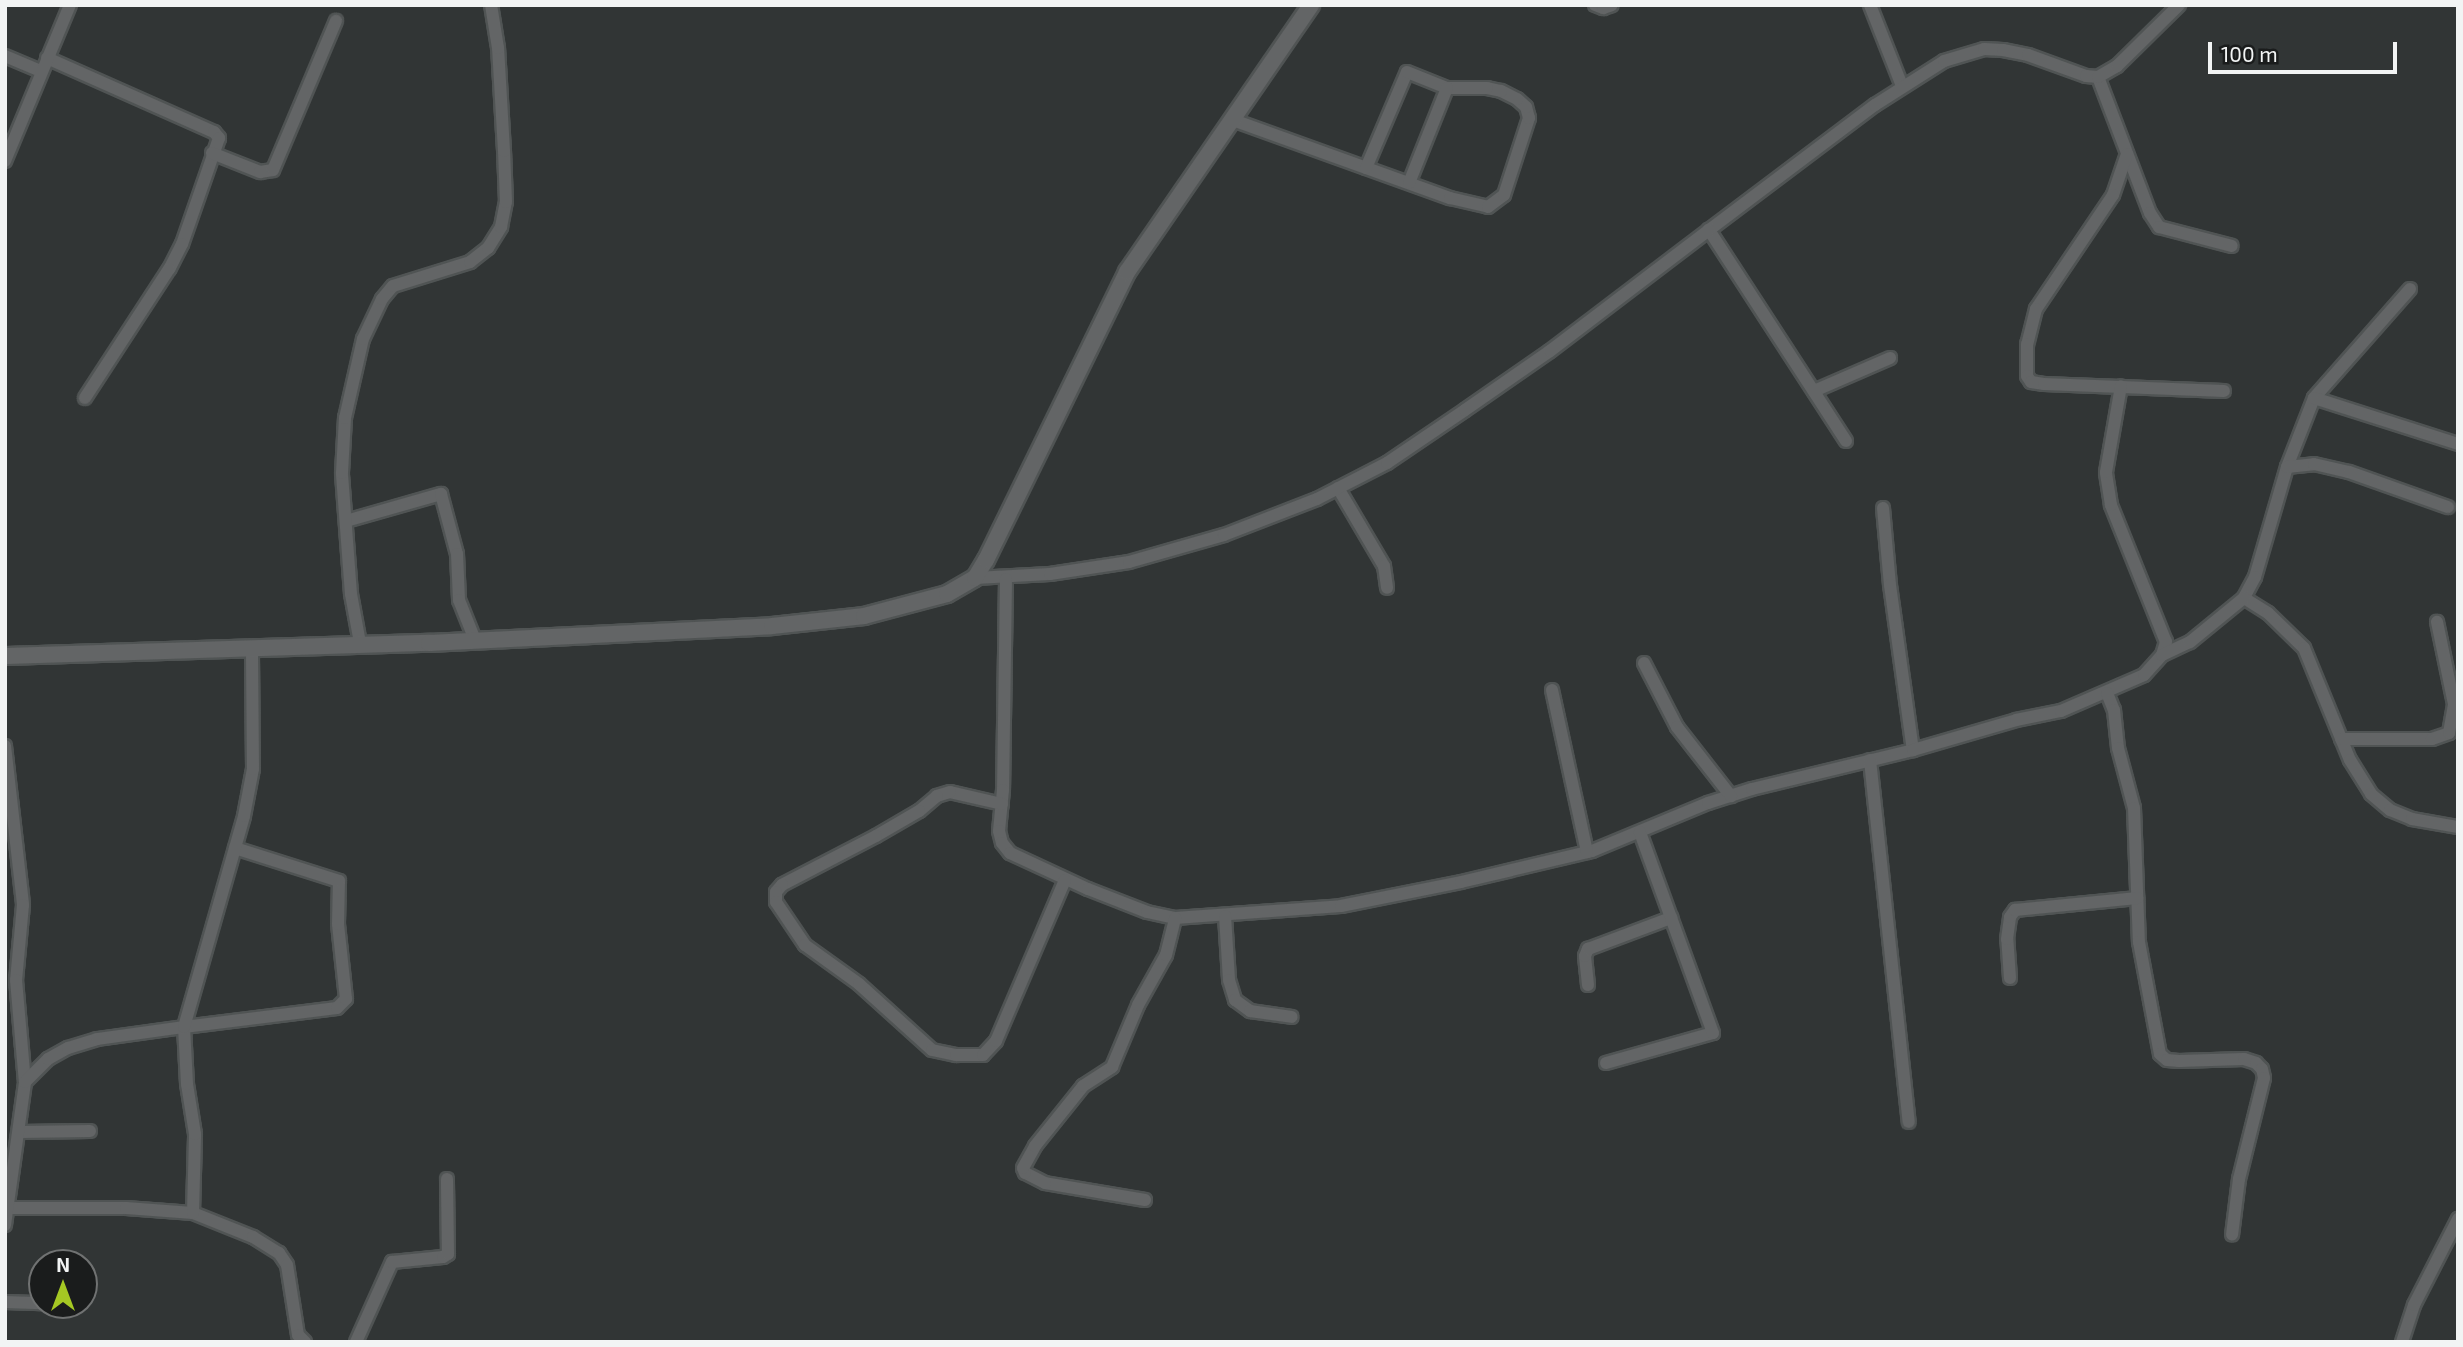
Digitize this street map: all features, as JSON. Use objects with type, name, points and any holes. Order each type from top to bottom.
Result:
[{"type":"street","points":[[5,161],[40,71],[70,5]]},
{"type":"street","points":[[360,643],[351,594],[346,521],[342,445],[345,418],[363,339],[382,299],[393,286],[470,262],[496,239],[504,216],[502,102],[491,5]]},
{"type":"street","points":[[975,578],[1127,272],[1311,5]]},
{"type":"street","points":[[1595,5],[1603,8],[1612,5]]},
{"type":"street","points":[[1870,5],[1902,86]]},
{"type":"street","points":[[5,656],[475,640],[772,626],[864,616],[947,594],[975,578],[1006,579],[1129,562],[1224,535],[1338,488],[1387,463],[1539,358],[1902,86],[1944,61],[1984,49],[2028,55],[2086,76],[2098,77],[2117,66],[2171,8]]},
{"type":"street","points":[[212,153],[260,172],[273,170],[336,21]]},
{"type":"street","points":[[5,56],[40,71]]},
{"type":"street","points":[[47,58],[214,132],[218,140],[182,243],[169,269],[85,398]]},
{"type":"street","points":[[1233,120],[1366,168],[1409,183],[1450,198],[1488,207],[1504,195],[1529,118],[1525,107],[1517,99],[1501,91],[1487,88],[1447,88],[1407,72],[1366,168]]},
{"type":"street","points":[[2098,77],[2150,213],[2159,227],[2232,246]]},
{"type":"street","points":[[1409,183],[1447,88]]},
{"type":"street","points":[[2127,154],[2113,195],[2036,309],[2026,355],[2027,376],[2031,382],[2224,391]]},
{"type":"street","points":[[1709,230],[1846,441]]},
{"type":"street","points":[[1006,579],[1002,804],[999,831],[1002,843],[1010,853],[1065,880],[1147,912],[1175,918],[1341,906],[1461,882],[1587,852],[1731,796],[1913,750],[2016,720],[2061,711],[2144,675],[2162,655],[2190,642],[2244,598],[2255,577],[2287,467],[2314,398],[2410,289]]},
{"type":"street","points":[[1814,391],[1890,358]]},
{"type":"street","points":[[2120,386],[2108,444],[2106,472],[2109,494],[2163,627],[2166,642],[2162,655]]},
{"type":"street","points":[[2314,398],[2458,444]]},
{"type":"street","points":[[2287,467],[2314,464],[2349,472],[2448,507]]},
{"type":"street","points":[[1338,488],[1384,566],[1387,588]]},
{"type":"street","points":[[346,521],[441,494],[455,543],[460,600],[475,640]]},
{"type":"street","points":[[1883,508],[1889,585],[1913,750]]},
{"type":"street","points":[[2244,598],[2268,612],[2304,648],[2361,782],[2390,810],[2412,819],[2458,827]]},
{"type":"street","points":[[2341,739],[2432,739],[2449,733],[2454,704],[2437,622]]},
{"type":"street","points":[[193,1213],[195,1134],[187,1084],[184,1027],[235,848],[253,769],[252,648]]},
{"type":"street","points":[[1644,663],[1676,727],[1731,796]]},
{"type":"street","points":[[1552,690],[1587,852]]},
{"type":"street","points":[[2107,693],[2114,710],[2120,759],[2134,808],[2142,961],[2160,1054],[2167,1060],[2179,1061],[2244,1059],[2262,1069],[2264,1078],[2239,1179],[2232,1235]]},
{"type":"street","points":[[5,746],[23,905],[10,979],[25,1082],[7,1216],[126,1208],[193,1213],[253,1237],[279,1253],[288,1265],[298,1335],[304,1342]]},
{"type":"street","points":[[1870,761],[1909,1122]]},
{"type":"street","points":[[1002,804],[950,792],[937,796],[919,811],[876,836],[782,885],[776,892],[776,902],[804,945],[859,984],[932,1050],[983,1055],[993,1047],[1065,880]]},
{"type":"street","points":[[1606,1063],[1713,1033],[1640,832]]},
{"type":"street","points":[[25,1082],[48,1059],[68,1048],[97,1039],[337,1008],[346,999],[338,925],[338,881],[235,848]]},
{"type":"street","points":[[2010,978],[2007,939],[2010,917],[2015,910],[2137,898]]},
{"type":"street","points":[[1225,916],[1229,980],[1235,1000],[1250,1011],[1292,1017]]},
{"type":"street","points":[[1145,1200],[1045,1183],[1025,1173],[1023,1168],[1034,1146],[1083,1086],[1112,1066],[1138,1005],[1166,955],[1175,918]]},
{"type":"street","points":[[1588,985],[1585,956],[1588,949],[1671,918]]},
{"type":"street","points":[[20,1132],[90,1131]]},
{"type":"street","points":[[356,1342],[392,1262],[443,1257],[447,1254],[447,1179]]},
{"type":"street","points":[[2402,1342],[2413,1305],[2458,1219]]},
{"type":"street","points":[[5,1302],[28,1303]]}]
